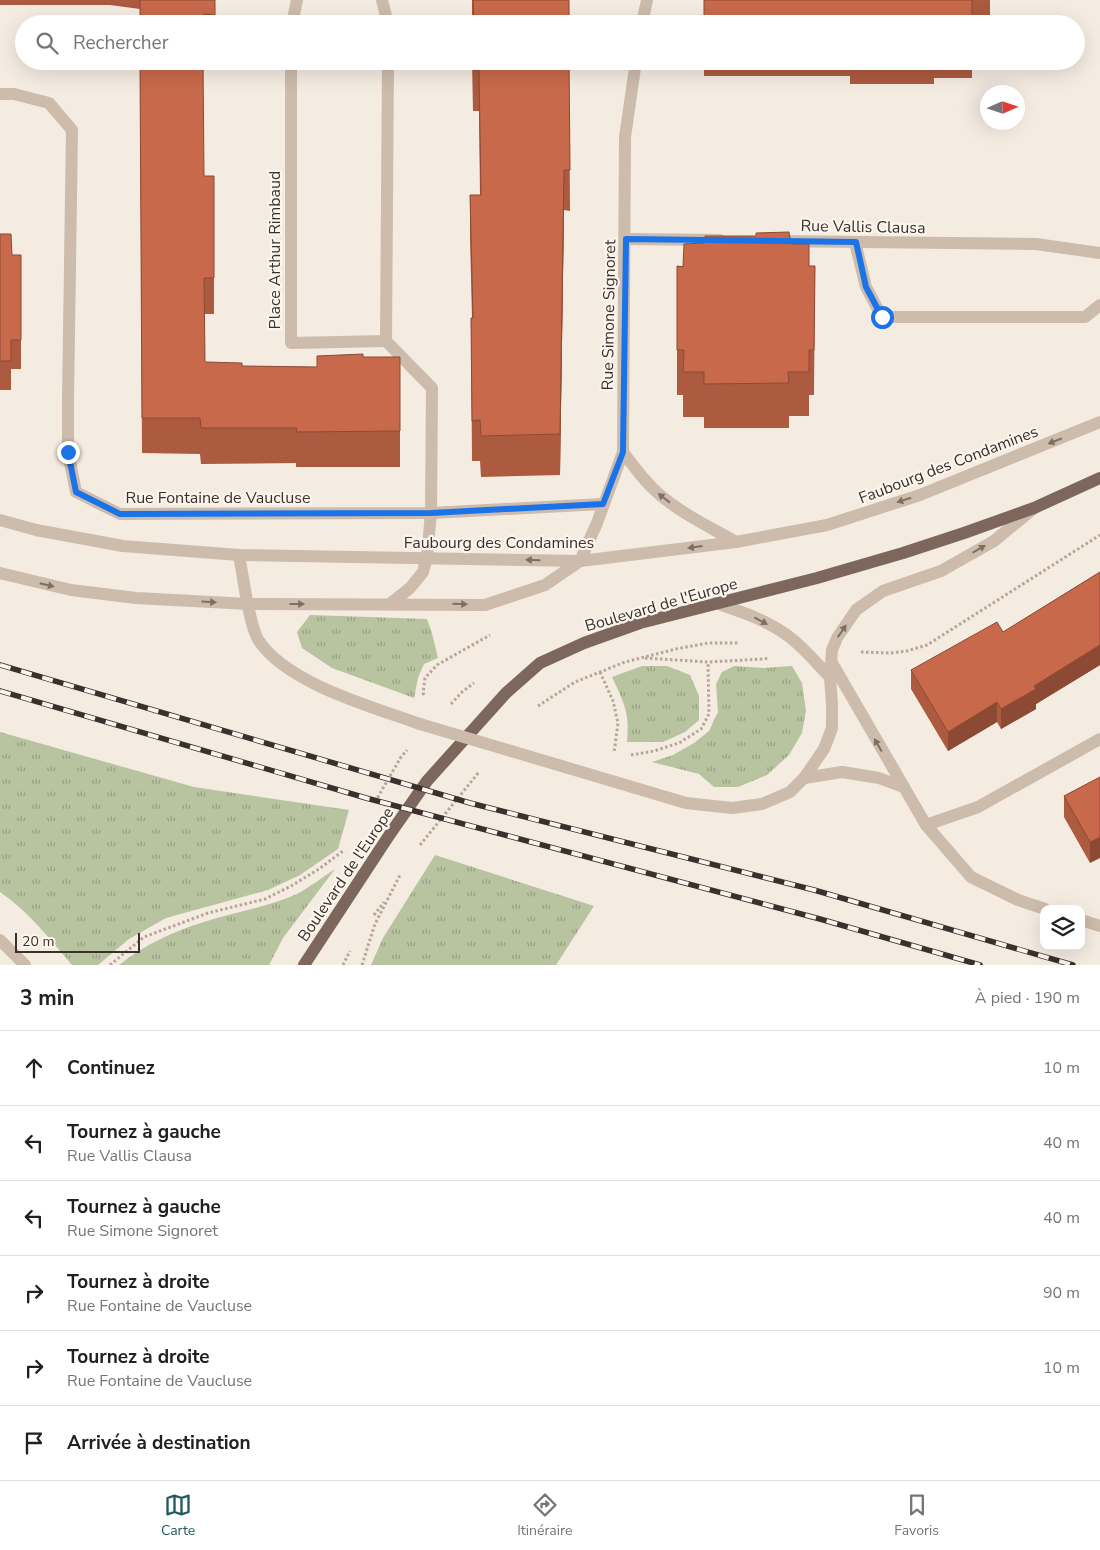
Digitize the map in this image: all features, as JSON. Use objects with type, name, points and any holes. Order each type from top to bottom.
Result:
[{"type":"main road","name":"Boulevard de l'Europe","points":[[304,965],[427,781],[506,693],[540,663],[584,643],[640,623],[817,578],[903,553],[1034,508],[1100,478]]},
{"type":"street","points":[[294,15],[297,0]]},
{"type":"street","points":[[382,0],[386,15]]},
{"type":"street","points":[[644,15],[647,0]]},
{"type":"street","name":"Place Arthur Rimbaud","points":[[291,70],[290,343],[386,341]]},
{"type":"street","points":[[388,70],[386,341],[432,388],[431,513],[427,558],[423,572],[410,588],[390,604]]},
{"type":"street","name":"Rue Simone Signoret","points":[[580,560],[623,452],[626,239],[625,137],[635,70]]},
{"type":"street","name":"Rue Fontaine de Vaucluse","points":[[0,94],[14,94],[49,103],[72,130],[68,452],[76,492],[120,514],[431,513],[603,504]]},
{"type":"street","points":[[626,239],[731,240]]},
{"type":"street","name":"Rue Vallis Clausa","points":[[760,241],[1036,244],[1100,252]]},
{"type":"street","points":[[856,242],[866,287],[882,317],[1085,317],[1100,305]]},
{"type":"street","name":"Faubourg des Condamines","points":[[0,520],[36,530],[123,546],[239,555],[580,560],[736,542],[827,525],[929,491],[1100,422]]},
{"type":"street","points":[[623,452],[658,494],[676,507],[736,542]]},
{"type":"street","points":[[239,555],[258,640],[270,654],[287,668],[314,684],[420,724],[686,803],[732,808],[762,804],[790,792],[804,778],[824,749],[832,728],[830,677],[832,650],[837,638],[856,610],[883,591],[941,571],[994,541],[1034,508]]},
{"type":"street","points":[[0,573],[71,590],[126,597],[249,604],[485,605],[545,586],[580,560]]},
{"type":"street","points":[[716,603],[749,614],[784,633],[804,649],[830,677]]},
{"type":"street","points":[[832,664],[926,826],[971,877],[1018,900],[1040,907]]},
{"type":"street","points":[[926,826],[978,807],[1100,739]]},
{"type":"street","points":[[804,778],[842,772],[879,778],[903,787]]},
{"type":"street","points":[[1085,921],[1100,926]]},
{"type":"street","points":[[0,940],[25,965]]},
{"type":"path","points":[[891,653],[907,652],[927,645],[1100,535]]},
{"type":"path","points":[[738,643],[708,643],[640,658],[666,658],[708,662],[764,660],[774,656]]},
{"type":"path","points":[[600,672],[613,701],[618,723],[614,754],[632,755],[654,751],[679,743],[701,729],[709,714],[708,662]]},
{"type":"path","points":[[362,965],[375,924],[388,897]]},
{"type":"green space","points":[[310,615],[427,619],[438,658],[424,664],[418,678],[414,698],[332,668],[302,648],[297,632]]},
{"type":"green space","points":[[642,666],[667,666],[690,675],[699,696],[699,720],[685,732],[663,742],[627,742],[627,716],[612,677]]},
{"type":"green space","points":[[734,666],[763,668],[792,666],[802,683],[806,711],[802,733],[789,755],[767,775],[738,787],[714,787],[699,774],[652,762],[673,755],[694,743],[709,731],[718,712],[716,684],[722,672]]},
{"type":"green space","points":[[0,732],[194,787],[349,810],[338,849],[300,875],[268,890],[166,918],[129,939],[98,965],[72,965],[47,935],[0,892]]},
{"type":"green space","points":[[435,855],[594,906],[556,965],[371,965],[383,938]]},
{"type":"green space","points":[[335,869],[283,938],[269,965],[119,965],[149,945],[182,930],[297,894]]},
{"type":"building","points":[[140,0],[215,0],[215,15],[140,15]]},
{"type":"building","points":[[473,0],[569,0],[569,15],[474,15]]},
{"type":"building","points":[[704,0],[972,0],[972,15],[704,15]]},
{"type":"building","points":[[140,70],[203,70],[204,176],[214,176],[214,278],[204,278],[205,362],[242,363],[242,366],[317,367],[317,356],[363,354],[363,357],[400,357],[400,431],[296,432],[297,428],[201,428],[200,418],[142,418]]},
{"type":"building","points":[[479,70],[569,70],[570,170],[564,170],[560,434],[481,436],[480,420],[472,421],[471,318],[473,318],[470,195],[481,195]]},
{"type":"building","points":[[789,232],[791,244],[809,244],[809,266],[815,266],[814,350],[809,350],[809,372],[788,372],[789,383],[704,384],[704,372],[683,372],[684,350],[677,350],[677,266],[683,267],[684,244],[704,243],[705,236],[756,236],[756,233]]},
{"type":"building","points":[[0,234],[11,234],[12,255],[21,255],[21,340],[11,340],[11,361],[0,361]]},
{"type":"building","points":[[1100,572],[1100,645],[1034,686],[1036,689],[1001,709],[997,702],[948,732],[911,670],[997,622],[1003,632]]},
{"type":"building","points":[[1100,777],[1100,837],[1090,842],[1064,796]]},
{"type":"railway","points":[[0,665],[470,803],[814,890],[1073,965]]},
{"type":"railway","points":[[0,691],[366,798],[820,919],[980,965]]},
{"type":"route","points":[[68,452],[76,492],[120,514],[431,513],[603,504],[623,452],[626,239],[856,242],[866,287],[882,317]]}]
